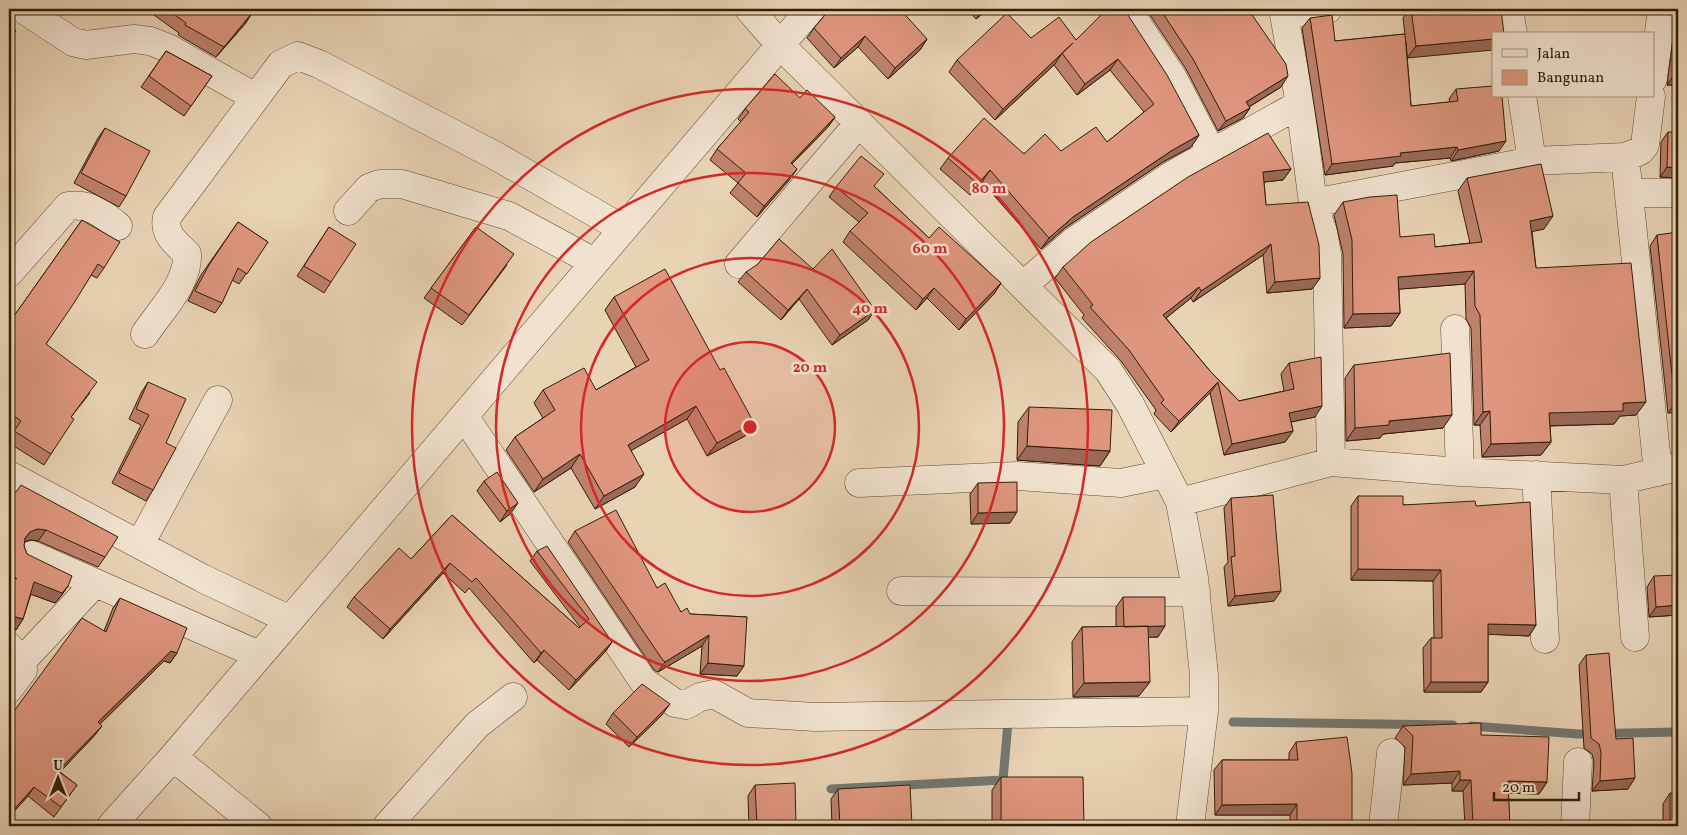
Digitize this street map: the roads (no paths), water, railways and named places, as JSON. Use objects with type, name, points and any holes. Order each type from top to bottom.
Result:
[{"type":"street","points":[[23,9],[73,42],[86,45],[134,40],[150,41],[168,48],[254,97]]},
{"type":"street","points":[[749,9],[780,45],[1108,370],[1130,404],[1180,502],[1196,592],[1204,674],[1204,712],[1190,826]]},
{"type":"street","points":[[111,826],[173,757],[811,9]]},
{"type":"street","points":[[1127,9],[1173,78],[1212,153]]},
{"type":"street","points":[[1328,9],[1284,12],[1300,104],[1314,203],[1323,232],[1327,254],[1331,462]]},
{"type":"street","points":[[1509,9],[1513,32]]},
{"type":"street","points":[[1654,71],[1662,9]]},
{"type":"street","points":[[145,334],[184,277],[188,265],[187,254],[168,235],[165,226],[167,217],[224,142],[254,97],[281,64],[298,56],[319,64],[496,156],[623,229]]},
{"type":"street","points":[[1522,98],[1532,161]]},
{"type":"street","points":[[1314,203],[1532,161],[1626,157],[1640,151],[1645,145],[1651,98]]},
{"type":"street","points":[[1024,285],[1074,241],[1172,175],[1300,104]]},
{"type":"street","points":[[739,264],[859,123]]},
{"type":"street","points":[[1180,502],[1331,462],[1460,472],[1623,480],[1668,469],[1629,193],[1626,157]]},
{"type":"street","points":[[348,211],[369,188],[380,184],[402,184],[509,216],[594,262]]},
{"type":"street","points":[[1629,193],[1678,192]]},
{"type":"street","points":[[9,274],[18,247],[68,206],[80,204],[89,206],[102,213],[118,226]]},
{"type":"street","points":[[1455,329],[1460,472]]},
{"type":"street","points":[[140,544],[218,400]]},
{"type":"street","points":[[464,416],[643,681],[675,703],[686,705],[700,697],[714,694],[748,713],[814,717],[1204,712]]},
{"type":"street","points":[[859,483],[1016,476],[1121,483],[1166,474]]},
{"type":"street","points":[[9,475],[202,578],[290,620]]},
{"type":"street","points":[[1536,476],[1545,638]]},
{"type":"street","points":[[1623,480],[1635,637]]},
{"type":"street","points":[[32,555],[259,655]]},
{"type":"street","points":[[9,690],[23,670],[16,654],[95,583]]},
{"type":"street","points":[[901,591],[1196,592]]},
{"type":"street","points":[[387,826],[477,726],[513,696]]},
{"type":"street","points":[[1383,826],[1390,753]]},
{"type":"street","points":[[173,757],[258,826]]},
{"type":"street","points":[[1575,826],[1578,762]]},
{"type":"waterway","points":[[831,789],[1003,780],[1008,722],[1014,722]]},
{"type":"waterway","points":[[1233,722],[1453,725]]},
{"type":"waterway","points":[[1471,726],[1578,734],[1678,732]]}]
